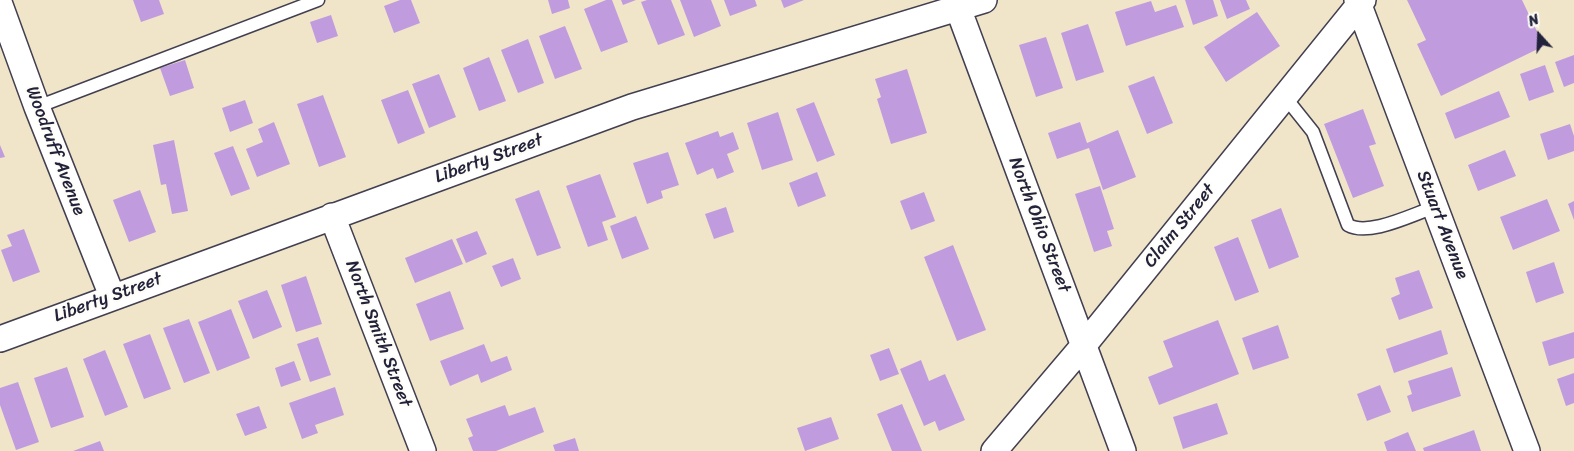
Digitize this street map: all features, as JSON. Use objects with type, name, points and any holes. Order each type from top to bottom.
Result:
[{"type":"street","name":"Liberty Street","points":[[0,339],[112,296],[632,107],[956,4],[984,0]]},
{"type":"street","name":"Claim Street","points":[[994,451],[1084,345],[1360,2]]},
{"type":"street","name":"Stuart Avenue","points":[[1360,2],[1527,451]]},
{"type":"street","name":"North Ohio Street","points":[[956,4],[1123,451]]},
{"type":"street","name":"Woodruff Avenue","points":[[0,5],[37,107],[112,296]]},
{"type":"street","name":"North Smith Street","points":[[332,216],[423,451]]},
{"type":"lane","points":[[37,107],[318,0]]},
{"type":"lane","points":[[1285,97],[1313,132],[1348,225],[1357,230],[1370,229],[1435,207]]},
{"type":"building","points":[[133,0],[159,0],[164,14],[141,22]]},
{"type":"building","points":[[400,0],[411,0],[420,23],[394,33],[384,6]]},
{"type":"building","points":[[548,0],[568,0],[570,8],[552,14]]},
{"type":"building","points":[[606,0],[612,0],[628,42],[601,52],[584,9]]},
{"type":"building","points":[[621,0],[636,0],[623,5]]},
{"type":"building","points":[[647,0],[671,0],[685,35],[658,45],[641,2]]},
{"type":"building","points":[[680,0],[711,0],[721,26],[694,37]]},
{"type":"building","points":[[724,0],[755,0],[757,6],[730,16]]},
{"type":"building","points":[[781,0],[804,0],[784,8]]},
{"type":"building","points":[[1185,0],[1213,0],[1218,16],[1193,25]]},
{"type":"building","points":[[1220,0],[1246,0],[1250,9],[1227,19]]},
{"type":"building","points":[[1407,0],[1522,0],[1544,46],[1441,96],[1417,44],[1426,40]]},
{"type":"building","points":[[1151,1],[1155,12],[1176,5],[1184,27],[1126,46],[1115,12]]},
{"type":"building","points":[[1257,12],[1280,46],[1226,82],[1204,47]]},
{"type":"building","points":[[331,15],[338,36],[317,43],[310,22]]},
{"type":"building","points":[[1088,24],[1104,72],[1076,81],[1061,33]]},
{"type":"building","points":[[565,26],[582,69],[555,79],[539,36]]},
{"type":"building","points":[[1046,37],[1063,88],[1036,97],[1019,45]]},
{"type":"building","points":[[528,39],[544,83],[518,93],[501,50]]},
{"type":"building","points":[[1574,55],[1574,83],[1564,87],[1555,62]]},
{"type":"building","points":[[489,57],[506,101],[479,111],[463,68]]},
{"type":"building","points":[[185,60],[194,88],[170,96],[160,68]]},
{"type":"building","points":[[1545,65],[1554,92],[1529,101],[1520,74]]},
{"type":"building","points":[[907,69],[927,133],[891,144],[877,99],[881,97],[875,79]]},
{"type":"building","points":[[439,74],[456,117],[429,128],[412,84]]},
{"type":"building","points":[[1154,76],[1173,123],[1147,134],[1128,86]]},
{"type":"building","points":[[408,90],[425,133],[398,144],[381,100]]},
{"type":"building","points":[[1499,91],[1510,117],[1455,139],[1445,113]]},
{"type":"building","points":[[323,95],[346,157],[319,167],[297,104]]},
{"type":"building","points":[[245,100],[253,123],[230,132],[222,108]]},
{"type":"building","points":[[814,102],[835,155],[817,162],[796,109]]},
{"type":"building","points":[[1363,109],[1376,144],[1369,146],[1384,186],[1353,198],[1324,124]]},
{"type":"building","points":[[778,112],[793,160],[762,170],[747,123]]},
{"type":"building","points":[[274,122],[290,164],[257,177],[246,149],[263,142],[258,129]]},
{"type":"building","points":[[1080,122],[1087,143],[1118,130],[1136,177],[1103,190],[1089,148],[1057,159],[1048,133]]},
{"type":"building","points":[[1570,124],[1574,136],[1574,151],[1548,160],[1540,134]]},
{"type":"building","points":[[718,131],[720,137],[733,132],[739,149],[727,154],[734,172],[717,179],[713,168],[697,175],[685,143]]},
{"type":"building","points":[[174,140],[188,211],[172,214],[166,184],[161,185],[153,145]]},
{"type":"building","points":[[0,145],[5,157],[0,158]]},
{"type":"building","points":[[233,146],[250,189],[231,196],[214,153]]},
{"type":"building","points":[[1505,150],[1516,176],[1478,191],[1468,165]]},
{"type":"building","points":[[668,152],[679,185],[661,191],[663,198],[647,204],[633,163]]},
{"type":"building","points":[[817,172],[826,196],[798,207],[789,183]]},
{"type":"building","points":[[600,174],[616,217],[602,222],[608,240],[588,247],[566,186]]},
{"type":"building","points":[[1100,186],[1114,229],[1107,231],[1112,246],[1094,252],[1075,194]]},
{"type":"building","points":[[140,190],[156,232],[129,242],[113,200]]},
{"type":"building","points":[[539,190],[561,248],[537,256],[515,199]]},
{"type":"building","points":[[924,192],[935,221],[911,230],[900,201]]},
{"type":"building","points":[[1547,199],[1560,231],[1513,250],[1500,217]]},
{"type":"building","points":[[1574,201],[1574,220],[1568,204]]},
{"type":"building","points":[[726,207],[734,232],[714,239],[705,214]]},
{"type":"building","points":[[1281,208],[1299,257],[1269,269],[1251,220]]},
{"type":"building","points":[[636,216],[649,249],[622,259],[610,226]]},
{"type":"building","points":[[24,229],[40,272],[13,282],[1,250],[12,246],[7,235]]},
{"type":"building","points":[[477,231],[487,254],[466,263],[456,239]]},
{"type":"building","points":[[1238,237],[1259,292],[1235,301],[1214,247]]},
{"type":"building","points":[[452,239],[463,264],[415,283],[405,258]]},
{"type":"building","points":[[953,245],[986,330],[957,341],[924,257]]},
{"type":"building","points":[[513,258],[521,279],[501,287],[492,266]]},
{"type":"building","points":[[1554,262],[1564,293],[1536,303],[1526,272]]},
{"type":"building","points":[[1419,270],[1433,308],[1399,320],[1391,298],[1400,294],[1395,278]]},
{"type":"building","points":[[306,276],[322,324],[296,332],[281,285]]},
{"type":"building","points":[[267,290],[282,327],[253,339],[238,301]]},
{"type":"building","points":[[450,291],[464,329],[430,341],[416,304]]},
{"type":"building","points":[[231,309],[250,358],[217,371],[198,322]]},
{"type":"building","points":[[189,319],[210,373],[184,383],[163,328]]},
{"type":"building","points":[[1218,320],[1239,374],[1159,405],[1148,377],[1173,367],[1163,341]]},
{"type":"building","points":[[1278,325],[1289,358],[1253,370],[1242,338]]},
{"type":"building","points":[[1441,330],[1448,354],[1394,373],[1386,349]]},
{"type":"building","points":[[1574,332],[1574,358],[1549,366],[1542,342]]},
{"type":"building","points":[[150,334],[171,389],[144,399],[123,344]]},
{"type":"building","points":[[318,337],[331,375],[310,382],[297,344]]},
{"type":"building","points":[[484,344],[491,362],[507,356],[512,370],[481,383],[478,374],[450,386],[440,361]]},
{"type":"building","points":[[889,348],[899,374],[880,381],[870,355]]},
{"type":"building","points":[[105,350],[128,407],[105,416],[83,359]]},
{"type":"building","points":[[921,360],[929,381],[945,374],[965,420],[939,431],[935,421],[924,426],[900,369]]},
{"type":"building","points":[[294,361],[301,380],[281,387],[275,368]]},
{"type":"building","points":[[67,367],[84,417],[51,428],[34,378]]},
{"type":"building","points":[[1452,367],[1461,396],[1412,412],[1407,396],[1412,394],[1408,381]]},
{"type":"building","points":[[1574,373],[1574,403],[1566,406],[1557,379]]},
{"type":"building","points":[[18,382],[39,442],[16,450],[0,405],[0,388]]},
{"type":"building","points":[[1380,385],[1391,412],[1367,421],[1357,394]]},
{"type":"building","points":[[335,387],[344,415],[315,425],[318,433],[302,439],[289,403]]},
{"type":"building","points":[[1217,403],[1228,434],[1183,449],[1173,417]]},
{"type":"building","points":[[902,404],[922,451],[892,451],[877,414]]},
{"type":"building","points":[[505,405],[509,416],[535,407],[544,432],[496,451],[473,451],[468,438],[473,436],[466,419]]},
{"type":"building","points":[[259,406],[267,428],[245,436],[236,414]]},
{"type":"building","points":[[831,417],[839,439],[805,451],[797,428]]},
{"type":"building","points":[[1474,430],[1481,451],[1424,451],[1423,448]]},
{"type":"building","points":[[1408,432],[1416,451],[1387,451],[1384,442]]},
{"type":"building","points":[[575,438],[579,451],[555,451],[553,445]]},
{"type":"building","points":[[100,441],[104,451],[73,451]]}]
